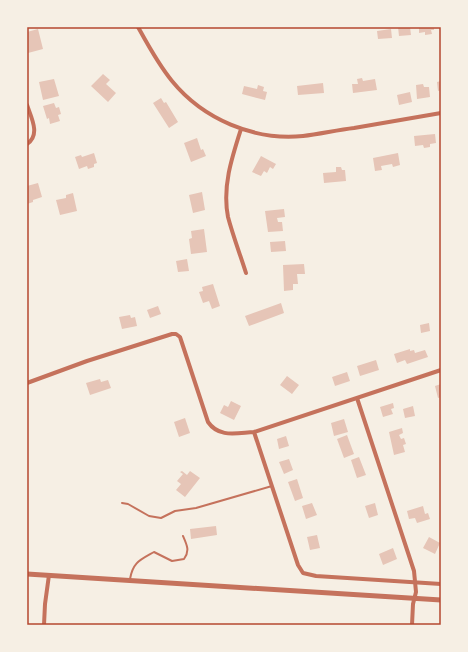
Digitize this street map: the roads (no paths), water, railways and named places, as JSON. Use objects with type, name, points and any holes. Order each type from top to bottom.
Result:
[{"type":"street","points":[[138,27],[165,71],[180,89],[207,112],[241,129],[278,136],[303,136],[441,113]]},
{"type":"street","points":[[27,105],[34,131],[34,137],[27,144]]},
{"type":"street","points":[[241,129],[230,165],[226,189],[226,201],[232,230],[246,273]]},
{"type":"street","points":[[27,383],[87,361],[176,334],[180,337],[208,422],[216,431],[223,433],[254,432],[441,370]]},
{"type":"street","points":[[357,398],[414,571],[415,582],[412,625]]},
{"type":"street","points":[[254,432],[298,565],[303,573],[316,576],[441,584]]},
{"type":"street","points":[[27,574],[441,600]]},
{"type":"street","points":[[44,625],[49,575]]},
{"type":"lane","points":[[122,503],[128,504],[150,516],[161,518],[175,511],[196,508],[272,486]]},
{"type":"lane","points":[[130,580],[132,569],[138,561],[154,552],[172,561],[184,559],[188,555],[188,547],[183,536]]}]
